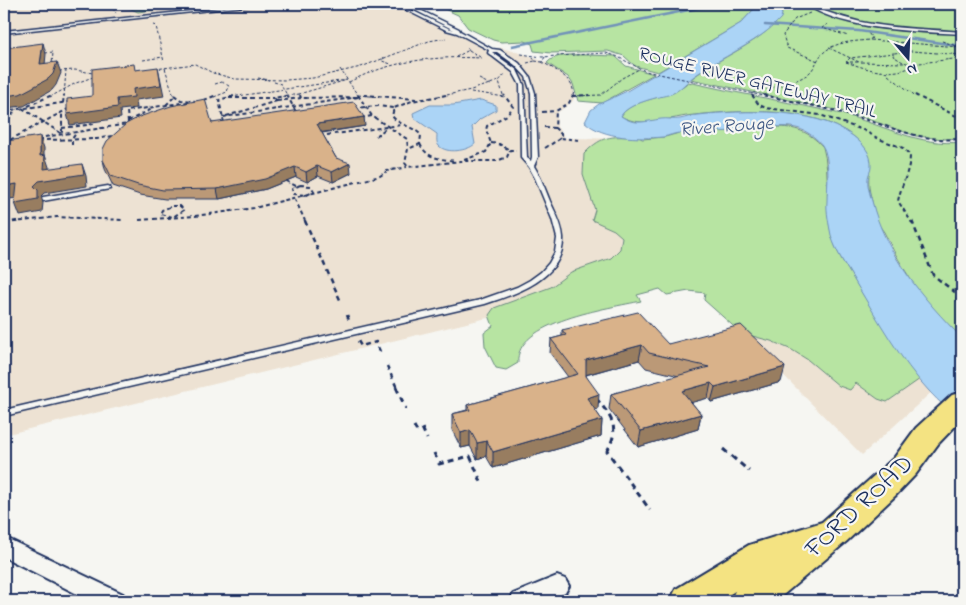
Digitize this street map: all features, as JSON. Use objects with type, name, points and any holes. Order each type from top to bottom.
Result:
[{"type":"main road","name":"FORD ROAD","points":[[749,601],[835,531],[905,466],[927,436],[962,402]]},
{"type":"main road","points":[[690,601],[762,555],[835,531]]},
{"type":"street","points":[[4,546],[114,601]]},
{"type":"street","points":[[522,601],[557,586]]},
{"type":"lane","points":[[88,4],[97,7]]},
{"type":"lane","points":[[4,32],[262,4]]},
{"type":"lane","points":[[396,4],[447,29],[458,32],[491,50],[498,51],[523,70],[531,85],[535,157],[532,165]]},
{"type":"lane","points":[[405,4],[458,30],[458,32]]},
{"type":"lane","points":[[807,4],[823,14],[846,20],[962,33]]},
{"type":"lane","points":[[4,412],[482,302],[522,288],[551,266],[560,238],[553,213],[532,165],[524,158],[522,85],[515,71],[490,52],[491,50]]},
{"type":"lane","points":[[43,199],[108,188]]},
{"type":"path","points":[[812,11],[795,19],[783,35],[787,48],[818,61]]},
{"type":"path","points":[[828,24],[822,28],[848,36]]},
{"type":"path","points":[[147,25],[156,26],[164,62]]},
{"type":"path","points":[[869,34],[872,38],[869,40]]},
{"type":"path","points":[[156,69],[195,64],[204,72],[238,81],[292,79],[363,67],[382,61],[430,40],[452,39]]},
{"type":"path","points":[[956,294],[940,285],[930,274],[918,233],[898,201],[901,185],[910,166],[910,155],[897,146],[820,115],[766,108],[759,105],[751,94],[767,87],[786,84],[809,74],[822,54],[829,48],[845,41],[869,40],[962,47]]},
{"type":"path","points":[[228,98],[274,98],[299,94],[348,81],[370,70],[422,58],[482,58],[469,50],[463,43]]},
{"type":"path","points":[[951,43],[962,47]]},
{"type":"path","points":[[829,48],[860,62]]},
{"type":"path","points":[[456,57],[469,50]]},
{"type":"path","points":[[846,62],[850,58],[912,51],[962,57]]},
{"type":"path","points":[[43,53],[53,52],[52,72],[66,70],[96,74]]},
{"type":"path","name":"ROUGE RIVER GATEWAY TRAIL","points":[[519,54],[534,58],[580,53],[607,53],[616,55],[645,71],[845,114],[918,138],[938,141],[962,139]]},
{"type":"path","points":[[894,53],[893,56],[906,63]]},
{"type":"path","points":[[382,61],[384,57]]},
{"type":"path","points":[[542,62],[545,57]]},
{"type":"path","points":[[846,62],[888,75],[906,71],[915,65],[929,61],[947,61],[962,57]]},
{"type":"path","points":[[143,60],[163,58]]},
{"type":"path","points":[[382,61],[391,64]]},
{"type":"path","points":[[520,64],[535,61],[542,62],[566,77],[573,96],[571,101],[556,112],[555,128],[561,134],[561,138]]},
{"type":"path","points":[[846,62],[906,63],[915,65]]},
{"type":"path","points":[[363,67],[370,70]]},
{"type":"path","points":[[165,68],[174,98]]},
{"type":"path","points":[[340,68],[372,116],[407,140],[408,149],[404,160],[408,167]]},
{"type":"path","points":[[573,96],[601,95],[621,81],[622,78],[639,69]]},
{"type":"path","points":[[63,103],[66,70]]},
{"type":"path","points":[[223,117],[277,101],[301,98],[358,96],[422,98],[466,92],[499,81],[504,76],[505,70]]},
{"type":"path","points":[[258,78],[281,84],[297,75]]},
{"type":"path","points":[[888,75],[910,93],[962,119]]},
{"type":"path","points":[[22,108],[46,98],[65,87],[99,76]]},
{"type":"path","points":[[215,84],[228,79]]},
{"type":"path","points":[[479,79],[491,84]]},
{"type":"path","points":[[222,82],[228,85],[238,81]]},
{"type":"path","points":[[211,99],[218,100],[283,88],[348,81]]},
{"type":"path","points":[[491,143],[486,130],[487,126],[507,114],[513,107],[504,95],[499,81]]},
{"type":"path","points":[[281,84],[298,116]]},
{"type":"path","points":[[227,92],[228,85]]},
{"type":"path","points":[[227,92],[233,96]]},
{"type":"path","points":[[129,128],[126,111],[211,99],[227,92]]},
{"type":"path","points":[[466,92],[504,95]]},
{"type":"path","points":[[429,93],[431,97]]},
{"type":"path","points":[[299,94],[301,98]]},
{"type":"path","points":[[209,95],[214,98]]},
{"type":"path","points":[[223,117],[358,96]]},
{"type":"path","points":[[185,106],[192,97]]},
{"type":"path","points":[[174,98],[189,102]]},
{"type":"path","points":[[166,105],[174,98]]},
{"type":"path","points":[[274,98],[277,101]]},
{"type":"path","points":[[346,109],[365,106],[394,108],[422,98]]},
{"type":"path","points":[[218,100],[225,127]]},
{"type":"path","points":[[4,111],[73,102],[72,106],[62,112],[4,143]]},
{"type":"path","points":[[113,136],[34,139],[128,123],[150,110],[150,107]]},
{"type":"path","points":[[22,108],[62,134]]},
{"type":"path","points":[[394,108],[392,116],[395,120],[420,132],[422,151],[427,155],[461,161],[486,152],[491,143]]},
{"type":"path","points":[[4,127],[16,109]]},
{"type":"path","points":[[62,112],[62,134]]},
{"type":"path","points":[[359,118],[372,116]]},
{"type":"path","points":[[62,121],[70,120]]},
{"type":"path","points":[[62,128],[94,124]]},
{"type":"path","points":[[318,136],[403,125]]},
{"type":"path","points":[[376,136],[389,128]]},
{"type":"path","points":[[72,145],[72,139],[78,132]]},
{"type":"path","points":[[543,149],[561,138],[580,140]]},
{"type":"path","points":[[4,143],[15,141]]},
{"type":"path","points":[[491,143],[499,144],[510,150],[519,150]]},
{"type":"path","points":[[408,149],[420,144]]},
{"type":"path","points":[[138,220],[171,219],[221,213],[295,198],[380,176],[387,171],[408,167],[461,161],[498,161],[507,157],[510,150]]},
{"type":"path","points":[[286,181],[296,186],[308,185],[313,187],[314,190],[307,195],[293,194],[292,189],[296,186]]},
{"type":"path","points":[[295,198],[341,302]]},
{"type":"path","points":[[176,206],[181,201]]},
{"type":"path","points":[[176,206],[182,207],[184,212],[171,219],[163,217],[160,212],[165,208],[176,206]]},
{"type":"path","points":[[4,223],[57,217],[123,220]]},
{"type":"path","points":[[962,282],[958,285],[956,294],[962,308]]},
{"type":"path","points":[[347,315],[350,324]]},
{"type":"path","points":[[357,339],[361,346],[376,342],[381,354]]},
{"type":"path","points":[[387,366],[406,409]]},
{"type":"path","points":[[594,395],[612,420],[616,431],[613,443],[607,452],[650,510]]},
{"type":"path","points":[[414,426],[416,430],[422,428],[427,439]]},
{"type":"path","points":[[723,449],[749,470]]},
{"type":"path","points":[[434,453],[440,464],[470,456],[482,484]]},
{"type":"shaded area","points":[[4,4],[217,4],[225,8],[265,4],[399,4],[489,49],[502,48],[527,55],[547,63],[561,72],[573,84],[575,97],[572,102],[557,113],[557,127],[564,138],[642,139],[788,125],[814,131],[936,388],[862,455],[681,271],[4,435]]},
{"type":"green space","points":[[120,4],[196,4],[138,12]]},
{"type":"green space","points":[[433,4],[752,4],[754,9],[741,23],[658,72],[635,66],[624,56],[608,51],[551,53],[534,51],[532,44],[525,41],[501,42],[493,40],[468,28],[458,15]]},
{"type":"green space","points":[[776,4],[962,4],[962,138],[944,139],[916,136],[850,113],[691,79],[765,33],[782,14]]},
{"type":"green space","points":[[560,56],[615,56],[626,66],[654,74],[602,103],[578,101],[573,84],[568,77],[547,63]]},
{"type":"green space","points":[[688,82],[841,114],[916,138],[946,143],[962,142],[962,311],[958,315],[958,322],[962,326],[962,338],[927,303],[904,269],[878,223],[869,187],[869,158],[861,144],[853,136],[836,126],[818,119],[776,112],[713,113],[647,122],[629,120],[621,116],[633,105],[672,92]]},
{"type":"green space","points":[[775,127],[801,131],[812,137],[823,147],[827,168],[829,222],[835,246],[878,319],[920,379],[887,402],[878,399],[856,383],[850,390],[839,386],[808,360],[792,350],[771,341],[741,333],[704,300],[705,293],[689,291],[667,295],[660,289],[637,295],[641,301],[587,313],[547,327],[531,337],[521,349],[518,363],[506,370],[496,368],[485,346],[484,333],[493,326],[489,315],[494,308],[551,287],[571,272],[611,258],[620,249],[622,237],[614,230],[592,220],[595,210],[583,174],[584,154],[591,147],[603,139],[615,137],[639,137],[642,139],[665,137],[679,133]]},
{"type":"water","name":"River Rouge","points":[[753,4],[776,4],[782,14],[781,18],[762,35],[703,70],[675,92],[635,105],[621,116],[631,121],[641,122],[736,112],[799,115],[837,127],[857,139],[870,157],[869,190],[878,221],[896,258],[920,292],[962,338],[962,422],[933,395],[899,354],[839,255],[833,242],[827,214],[827,157],[822,145],[814,137],[794,128],[779,127],[740,131],[678,133],[663,137],[633,138],[602,132],[585,122],[591,110],[599,104],[627,91],[741,23],[754,9]]},
{"type":"water","points":[[481,100],[496,105],[496,110],[480,119],[472,127],[475,144],[462,150],[452,151],[439,146],[437,134],[414,118],[413,113],[430,105],[453,105]]},
{"type":"building","points":[[43,43],[40,64],[57,62],[53,74],[48,79],[20,94],[4,96],[4,48]]},
{"type":"building","points":[[134,64],[135,70],[158,67],[161,85],[133,89],[134,97],[117,99],[118,107],[67,114],[67,99],[92,96],[92,69]]},
{"type":"building","points":[[205,99],[212,123],[354,102],[364,117],[317,124],[336,158],[350,163],[332,172],[317,166],[306,172],[295,167],[265,179],[217,189],[163,190],[138,185],[111,176],[103,160],[103,149],[107,141],[126,124],[139,117],[171,106]]},
{"type":"building","points":[[40,136],[40,156],[45,155],[44,169],[82,164],[84,174],[39,181],[34,186],[38,190],[38,199],[15,203],[17,184],[4,186],[4,155],[7,141]]},
{"type":"building","points":[[638,312],[668,344],[741,325],[785,367],[715,387],[711,383],[682,391],[701,414],[641,431],[611,394],[709,367],[649,353],[642,345],[586,360],[586,376],[599,394],[587,398],[602,420],[493,452],[487,441],[477,443],[470,430],[461,433],[452,414],[470,410],[467,405],[578,374],[551,339],[566,335],[562,330]]},
{"type":"waterway","points":[[512,46],[718,4]]},
{"type":"waterway","points":[[765,25],[859,31],[962,46]]}]
